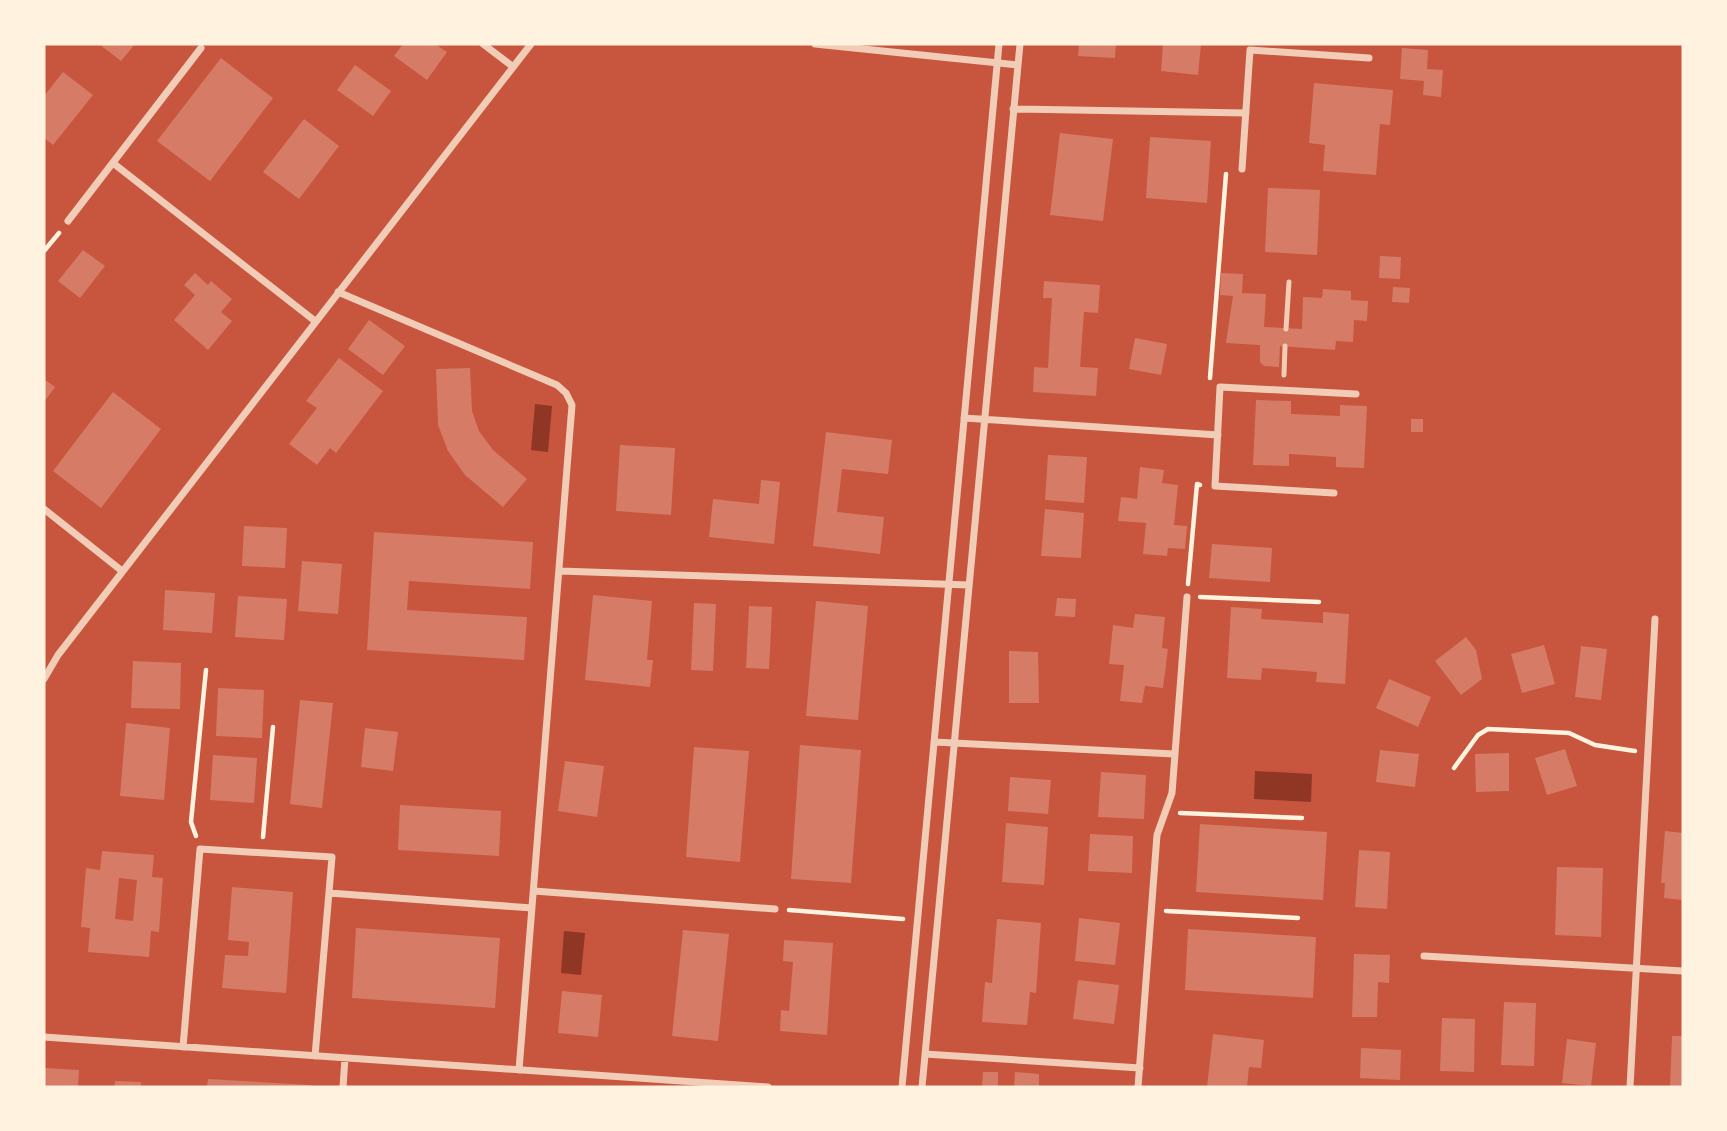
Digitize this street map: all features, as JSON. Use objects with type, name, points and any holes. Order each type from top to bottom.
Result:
[{"type":"street","points":[[483,44],[512,66]]},
{"type":"street","points":[[44,680],[58,655],[122,571],[531,44]]},
{"type":"street","points":[[815,44],[1018,65]]},
{"type":"street","points":[[902,1087],[999,44]]},
{"type":"street","points":[[922,1087],[1020,44]]},
{"type":"street","points":[[68,221],[201,48]]},
{"type":"street","points":[[1242,169],[1250,50],[1369,58]]},
{"type":"street","points":[[1013,109],[1246,114]]},
{"type":"street","points":[[113,163],[315,321]]},
{"type":"street","points":[[338,292],[557,385],[566,393],[573,410],[519,1070]]},
{"type":"street","points":[[1334,492],[1215,486],[1220,387],[1356,394]]},
{"type":"street","points":[[964,418],[1218,435]]},
{"type":"street","points":[[44,509],[122,571]]},
{"type":"street","points":[[560,571],[969,585]]},
{"type":"street","points":[[1138,1087],[1158,832],[1172,793],[1187,597]]},
{"type":"street","points":[[1630,1087],[1655,619]]},
{"type":"street","points":[[934,742],[1174,754]]},
{"type":"street","points":[[183,1046],[200,849],[332,857],[315,1056]]},
{"type":"street","points":[[534,891],[775,909]]},
{"type":"street","points":[[329,893],[532,908]]},
{"type":"street","points":[[1424,956],[1683,971]]},
{"type":"street","points":[[44,1037],[519,1070],[679,1084],[768,1087]]},
{"type":"street","points":[[925,1054],[1140,1068]]},
{"type":"street","points":[[343,1087],[345,1058]]},
{"type":"lane","points":[[1286,329],[1289,282]]},
{"type":"lane","points":[[1284,375],[1285,346]]},
{"type":"path","points":[[1220,387],[1209,387],[1227,168],[1242,169]]},
{"type":"path","points":[[44,251],[68,221]]},
{"type":"path","points":[[1215,486],[1197,484],[1187,597],[1319,602]]},
{"type":"path","points":[[200,849],[191,822],[206,670]]},
{"type":"path","points":[[262,852],[273,727]]},
{"type":"path","points":[[1454,768],[1478,735],[1488,729],[1569,733],[1595,745],[1649,753]]},
{"type":"path","points":[[1165,812],[1302,818]]},
{"type":"path","points":[[775,909],[917,920]]},
{"type":"path","points":[[1152,910],[1298,918]]},
{"type":"shaded area","points":[[535,404],[552,406],[548,452],[531,450]]},
{"type":"shaded area","points":[[1255,771],[1312,774],[1311,802],[1254,799]]},
{"type":"shaded area","points":[[564,931],[585,933],[581,975],[561,973]]},
{"type":"building","points":[[99,44],[135,44],[121,61]]},
{"type":"building","points":[[403,44],[435,44],[447,52],[427,80],[394,56]]},
{"type":"building","points":[[1079,44],[1116,44],[1115,58],[1078,56]]},
{"type":"building","points":[[1163,44],[1201,44],[1198,75],[1161,71]]},
{"type":"building","points":[[1402,48],[1428,50],[1427,69],[1443,70],[1441,97],[1423,95],[1424,81],[1400,79]]},
{"type":"building","points":[[221,58],[273,98],[210,181],[157,141]]},
{"type":"building","points":[[355,65],[391,91],[373,116],[337,90]]},
{"type":"building","points":[[63,72],[93,95],[53,145],[44,138],[44,96]]},
{"type":"building","points":[[1314,83],[1393,90],[1390,125],[1380,124],[1376,175],[1323,171],[1325,145],[1309,143]]},
{"type":"building","points":[[304,119],[339,146],[299,199],[263,172]]},
{"type":"building","points":[[1060,133],[1113,139],[1103,221],[1050,215]]},
{"type":"building","points":[[1150,137],[1211,141],[1207,203],[1146,198]]},
{"type":"building","points":[[1268,188],[1320,190],[1317,255],[1265,252]]},
{"type":"building","points":[[83,250],[105,266],[80,298],[58,281]]},
{"type":"building","points":[[1380,256],[1401,257],[1400,279],[1379,278]]},
{"type":"building","points":[[195,273],[208,285],[211,281],[232,299],[221,312],[232,321],[208,350],[174,320],[195,295],[184,285]]},
{"type":"building","points":[[1221,273],[1243,274],[1242,293],[1266,294],[1264,327],[1302,329],[1303,297],[1322,298],[1323,289],[1351,291],[1351,300],[1368,301],[1367,321],[1354,320],[1353,342],[1336,341],[1335,350],[1280,346],[1279,367],[1264,366],[1260,362],[1260,345],[1226,343],[1233,296],[1220,295]]},
{"type":"building","points":[[1044,281],[1100,285],[1098,313],[1084,312],[1080,367],[1098,368],[1096,396],[1033,392],[1034,367],[1048,368],[1052,298],[1043,298]]},
{"type":"building","points":[[1393,287],[1410,288],[1409,303],[1392,302]]},
{"type":"building","points":[[369,320],[405,346],[383,375],[348,349]]},
{"type":"building","points":[[1135,338],[1167,344],[1161,375],[1129,369]]},
{"type":"building","points":[[339,358],[383,391],[336,453],[330,448],[317,465],[289,444],[317,408],[306,401]]},
{"type":"building","points":[[470,368],[472,411],[479,431],[493,450],[527,479],[503,507],[465,475],[448,451],[438,425],[436,369]]},
{"type":"building","points":[[44,379],[55,387],[44,402]]},
{"type":"building","points":[[113,392],[161,429],[101,508],[53,471]]},
{"type":"building","points":[[1256,400],[1291,401],[1291,414],[1340,416],[1340,405],[1367,406],[1364,468],[1336,467],[1336,457],[1289,454],[1289,466],[1253,465]]},
{"type":"building","points":[[1411,419],[1423,419],[1423,432],[1411,432]]},
{"type":"building","points":[[826,432],[892,440],[888,474],[842,469],[837,512],[884,517],[880,554],[813,546]]},
{"type":"building","points":[[620,445],[675,448],[671,515],[616,511]]},
{"type":"building","points":[[1048,455],[1087,457],[1084,503],[1045,500]]},
{"type":"building","points":[[1140,467],[1164,470],[1162,483],[1178,485],[1174,525],[1187,526],[1185,549],[1168,548],[1167,556],[1143,554],[1146,523],[1118,521],[1121,497],[1137,499]]},
{"type":"building","points":[[761,480],[780,482],[774,544],[709,537],[713,499],[759,504]]},
{"type":"building","points":[[1045,509],[1084,513],[1081,558],[1041,556]]},
{"type":"building","points":[[244,526],[287,528],[285,568],[242,566]]},
{"type":"building","points":[[374,532],[533,542],[530,589],[409,581],[407,610],[527,617],[524,660],[367,650]]},
{"type":"building","points":[[1212,544],[1272,548],[1270,582],[1209,578]]},
{"type":"building","points":[[302,561],[342,564],[338,614],[298,611]]},
{"type":"building","points":[[165,590],[215,593],[212,633],[163,630]]},
{"type":"building","points":[[593,595],[652,601],[647,660],[653,660],[650,687],[585,680]]},
{"type":"building","points":[[238,596],[287,599],[284,640],[235,637]]},
{"type":"building","points":[[1057,598],[1076,599],[1075,617],[1055,616]]},
{"type":"building","points":[[816,601],[868,606],[858,720],[806,716]]},
{"type":"building","points":[[694,603],[716,604],[713,671],[691,670]]},
{"type":"building","points":[[749,606],[772,607],[769,669],[746,668]]},
{"type":"building","points":[[1231,607],[1262,609],[1261,619],[1323,623],[1323,612],[1349,614],[1345,684],[1316,682],[1317,672],[1262,668],[1261,680],[1227,678]]},
{"type":"building","points":[[1135,614],[1165,617],[1162,648],[1168,649],[1163,688],[1145,686],[1142,703],[1120,701],[1124,665],[1109,664],[1113,625],[1133,628]]},
{"type":"building","points":[[1466,637],[1476,650],[1482,679],[1461,695],[1435,661]]},
{"type":"building","points":[[1544,645],[1555,684],[1522,693],[1511,654]]},
{"type":"building","points":[[1581,646],[1607,649],[1601,700],[1575,697]]},
{"type":"building","points":[[1009,651],[1038,652],[1039,703],[1009,703]]},
{"type":"building","points":[[133,661],[181,663],[180,709],[131,708]]},
{"type":"building","points":[[1389,679],[1431,697],[1418,727],[1376,708]]},
{"type":"building","points":[[218,688],[264,690],[262,738],[216,736]]},
{"type":"building","points":[[300,700],[333,703],[322,808],[290,804]]},
{"type":"building","points":[[126,723],[170,728],[164,800],[120,796]]},
{"type":"building","points":[[365,728],[398,732],[393,771],[361,767]]},
{"type":"building","points":[[800,745],[861,750],[851,883],[791,879]]},
{"type":"building","points":[[694,747],[749,751],[740,862],[686,857]]},
{"type":"building","points":[[1565,749],[1577,786],[1547,795],[1535,758]]},
{"type":"building","points":[[1380,750],[1419,754],[1415,787],[1376,782]]},
{"type":"building","points":[[1509,753],[1509,791],[1476,792],[1475,754]]},
{"type":"building","points":[[213,755],[257,758],[254,803],[210,800]]},
{"type":"building","points":[[565,761],[604,766],[597,817],[558,811]]},
{"type":"building","points":[[1101,772],[1146,775],[1144,819],[1098,817]]},
{"type":"building","points":[[1010,777],[1051,780],[1048,814],[1008,811]]},
{"type":"building","points":[[400,805],[501,811],[499,856],[398,850]]},
{"type":"building","points":[[1006,823],[1048,827],[1044,885],[1002,882]]},
{"type":"building","points":[[1200,824],[1327,832],[1323,900],[1196,892]]},
{"type":"building","points":[[1665,831],[1683,833],[1683,900],[1664,898],[1665,883],[1661,883]]},
{"type":"building","points":[[1090,834],[1133,836],[1132,873],[1088,871]]},
{"type":"building","points":[[1359,850],[1390,852],[1387,909],[1355,907]]},
{"type":"building","points":[[102,851],[154,855],[152,877],[163,878],[159,932],[151,931],[149,957],[88,952],[90,928],[81,927],[86,868],[100,870]],"holes":[[[119,878],[137,880],[133,921],[115,919]]]},
{"type":"building","points":[[1557,867],[1603,868],[1601,937],[1555,935]]},
{"type":"building","points":[[232,887],[293,892],[286,993],[222,988],[225,955],[248,956],[249,942],[228,940]]},
{"type":"building","points":[[1079,918],[1120,923],[1115,965],[1075,961]]},
{"type":"building","points":[[997,919],[1041,923],[1036,993],[1030,992],[1027,1025],[982,1022],[985,982],[992,983]]},
{"type":"building","points":[[356,928],[500,938],[495,1008],[352,998]]},
{"type":"building","points":[[1188,929],[1316,937],[1313,998],[1185,990]]},
{"type":"building","points":[[683,930],[729,934],[718,1041],[672,1036]]},
{"type":"building","points":[[784,940],[833,943],[827,1035],[780,1031],[781,1010],[789,1011],[793,962],[783,961]]},
{"type":"building","points":[[1354,954],[1390,955],[1389,983],[1378,982],[1377,1017],[1352,1017]]},
{"type":"building","points":[[1078,980],[1119,985],[1114,1024],[1073,1019]]},
{"type":"building","points":[[562,991],[602,995],[598,1037],[558,1033]]},
{"type":"building","points":[[1504,1002],[1536,1003],[1534,1066],[1501,1065]]},
{"type":"building","points":[[1442,1018],[1475,1019],[1474,1072],[1440,1071]]},
{"type":"building","points":[[1213,1034],[1264,1040],[1261,1068],[1249,1067],[1247,1087],[1207,1087]]},
{"type":"building","points":[[1672,1036],[1683,1036],[1683,1087],[1670,1087]]},
{"type":"building","points":[[1567,1039],[1596,1043],[1591,1086],[1562,1083]]},
{"type":"building","points":[[1361,1048],[1401,1050],[1400,1080],[1360,1078]]},
{"type":"building","points":[[45,1068],[79,1070],[78,1087],[44,1087]]},
{"type":"building","points":[[983,1072],[998,1072],[998,1087],[982,1086]]},
{"type":"building","points":[[1015,1072],[1039,1074],[1039,1087],[1014,1087]]},
{"type":"building","points":[[208,1079],[311,1085],[311,1087],[207,1087]]},
{"type":"building","points":[[115,1081],[141,1082],[141,1087],[114,1087]]}]
